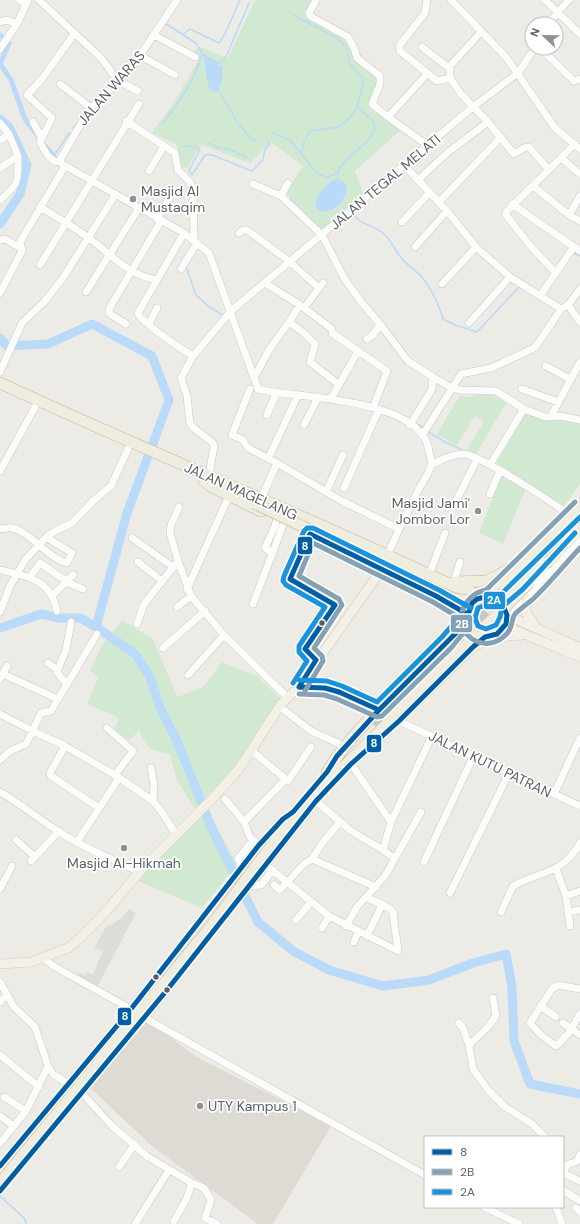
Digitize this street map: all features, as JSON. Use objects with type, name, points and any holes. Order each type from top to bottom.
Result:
[{"type":"highway","name":"JALAN MAGELANG","points":[[0,383],[135,450]]},
{"type":"highway","name":"JALAN MAGELANG","points":[[0,390],[135,450],[206,478],[207,484],[229,496],[382,568],[453,605],[467,616]]},
{"type":"highway","points":[[206,478],[257,501],[453,599],[470,601],[496,598],[506,594],[542,565],[550,561]]},
{"type":"highway","name":"JALAN MAGELANG","points":[[257,501],[431,576],[486,596]]},
{"type":"highway","points":[[327,772],[344,748],[379,710],[456,633],[467,616],[472,603],[486,596],[509,577],[580,507]]},
{"type":"highway","points":[[3,1175],[195,944],[293,819],[504,609],[580,529]]},
{"type":"highway","points":[[441,599],[451,584],[472,583],[487,580],[527,560]]},
{"type":"highway","points":[[467,616],[473,631],[486,636],[497,634],[506,617],[498,600],[486,596]]},
{"type":"highway","points":[[447,642],[457,626],[457,611],[453,605]]},
{"type":"highway","points":[[257,865],[292,812],[327,772],[373,724]]},
{"type":"main road","points":[[0,964],[21,964],[43,958],[76,942],[102,916],[140,872],[194,815],[213,798],[239,769],[280,707],[299,687],[382,568]]},
{"type":"main road","points":[[526,595],[526,612],[538,629]]},
{"type":"main road","points":[[506,617],[538,629],[580,648]]},
{"type":"main road","points":[[506,617],[526,635],[580,658]]},
{"type":"main road","points":[[474,646],[496,637],[526,635]]},
{"type":"street","points":[[1,47],[17,24],[27,2],[19,0]]},
{"type":"street","points":[[39,0],[101,58],[118,81],[138,91]]},
{"type":"street","name":"JALAN WARAS","points":[[0,293],[22,249],[20,242],[40,208],[75,131],[91,108],[141,56],[177,0]]},
{"type":"street","points":[[316,0],[310,16],[348,37],[354,45],[357,58],[380,76],[380,84],[372,104],[427,145]]},
{"type":"street","points":[[427,0],[425,13],[399,48],[400,52],[437,81],[450,78]]},
{"type":"street","points":[[545,0],[580,34]]},
{"type":"street","points":[[555,16],[569,0]]},
{"type":"street","points":[[456,2],[481,32],[506,57],[555,128],[577,146],[561,158],[533,186],[512,204],[506,212],[506,215],[532,248],[556,273]]},
{"type":"street","points":[[0,22],[8,20],[17,24]]},
{"type":"street","points":[[449,68],[481,32]]},
{"type":"street","points":[[40,140],[52,118],[27,95],[42,79],[74,34]]},
{"type":"street","points":[[154,35],[194,57]]},
{"type":"street","points":[[422,47],[449,68],[450,78],[461,94],[474,106],[514,154],[526,146],[529,147],[549,170]]},
{"type":"street","points":[[141,56],[175,75]]},
{"type":"street","name":"JALAN TEGAL MELATI","points":[[206,478],[214,446],[213,443],[190,424],[187,396],[182,382],[183,372],[193,356],[231,311],[474,106],[518,73],[530,56]]},
{"type":"street","points":[[548,56],[574,81],[580,79]]},
{"type":"street","points":[[388,117],[427,74]]},
{"type":"street","points":[[60,84],[91,108]]},
{"type":"street","points":[[40,265],[92,182],[126,121],[139,104]]},
{"type":"street","points":[[126,121],[175,153],[178,170],[192,185],[196,242],[181,269]]},
{"type":"street","points":[[33,122],[40,140],[49,157],[53,161],[62,162],[92,182],[184,233],[209,253],[258,389],[276,394],[318,397],[376,408],[410,424],[423,434],[429,448],[431,465],[387,556]]},
{"type":"street","points":[[418,180],[447,153],[488,122]]},
{"type":"street","points":[[0,123],[9,134],[18,156],[18,180],[16,185],[0,200]]},
{"type":"street","points":[[0,140],[9,134]]},
{"type":"street","points":[[439,202],[501,137]]},
{"type":"street","points":[[149,171],[164,146]]},
{"type":"street","points":[[0,168],[18,156]]},
{"type":"street","points":[[561,158],[580,174]]},
{"type":"street","points":[[404,165],[447,211],[476,247],[510,277],[561,309]]},
{"type":"street","points":[[280,196],[288,183]]},
{"type":"street","points":[[253,184],[280,196],[322,235],[344,278],[408,361],[452,388],[471,392],[496,391],[524,409],[545,417],[560,416],[580,420]]},
{"type":"street","points":[[533,186],[569,215],[580,221]]},
{"type":"street","points":[[402,222],[430,192]]},
{"type":"street","points":[[126,324],[108,311],[159,220],[172,193]]},
{"type":"street","points":[[0,372],[20,327],[44,302],[89,238],[115,195]]},
{"type":"street","points":[[569,215],[580,196]]},
{"type":"street","points":[[512,204],[576,249],[556,273],[540,296]]},
{"type":"street","points":[[40,208],[89,238],[130,271],[144,277],[157,280]]},
{"type":"street","points":[[86,292],[111,256],[139,208]]},
{"type":"street","points":[[415,248],[447,211]]},
{"type":"street","points":[[239,233],[243,230],[247,230],[321,286],[288,322],[269,350],[254,378]]},
{"type":"street","points":[[184,233],[138,313],[141,318],[165,338],[193,356]]},
{"type":"street","points":[[0,240],[5,239],[22,249]]},
{"type":"street","points":[[442,284],[476,247]]},
{"type":"street","points":[[469,323],[510,277]]},
{"type":"street","points":[[265,283],[302,306],[332,329],[332,333],[387,372],[376,408],[344,488]]},
{"type":"street","points":[[423,434],[461,374],[491,368],[532,350],[561,309],[568,305],[580,289]]},
{"type":"street","points":[[568,305],[580,322]]},
{"type":"street","points":[[149,324],[156,308]]},
{"type":"street","points":[[288,322],[305,334],[315,344],[310,362],[338,384]]},
{"type":"street","points":[[367,339],[373,335],[380,324]]},
{"type":"street","points":[[331,399],[338,384],[358,351]]},
{"type":"street","points":[[551,416],[580,362]]},
{"type":"street","points":[[546,366],[570,379]]},
{"type":"street","points":[[410,424],[432,389],[433,377]]},
{"type":"street","points":[[250,388],[232,435],[243,440],[248,448],[326,492],[399,529]]},
{"type":"street","points":[[522,388],[558,402]]},
{"type":"street","points":[[267,415],[276,394]]},
{"type":"street","points":[[268,459],[298,395]]},
{"type":"street","points":[[304,425],[318,397]]},
{"type":"street","points":[[0,471],[35,406]]},
{"type":"street","points":[[490,465],[524,409]]},
{"type":"street","points":[[0,612],[16,574],[38,546],[46,537],[56,530],[72,523],[93,501],[111,486],[135,450]]},
{"type":"street","points":[[431,465],[444,458],[461,454],[490,465],[571,516]]},
{"type":"street","points":[[326,492],[343,455]]},
{"type":"street","points":[[456,501],[477,460]]},
{"type":"street","points":[[257,501],[277,463]]},
{"type":"street","points":[[490,494],[500,471]]},
{"type":"street","points":[[187,589],[229,496]]},
{"type":"street","points":[[179,507],[171,525],[170,533],[175,564],[187,589],[191,596],[224,635],[288,698]]},
{"type":"street","points":[[253,604],[283,525],[281,520]]},
{"type":"street","points":[[0,529],[16,529],[38,546],[65,563],[68,562],[72,553],[46,537]]},
{"type":"street","points":[[431,576],[445,533]]},
{"type":"street","points":[[132,538],[175,564]]},
{"type":"street","points":[[506,617],[580,538]]},
{"type":"street","points":[[138,562],[162,581]]},
{"type":"street","points":[[451,584],[460,562]]},
{"type":"street","points":[[30,578],[40,563],[66,582],[83,589]]},
{"type":"street","points":[[137,624],[144,604],[175,564]]},
{"type":"street","points":[[0,570],[30,578],[43,584],[52,596],[57,611]]},
{"type":"street","points":[[52,596],[73,575]]},
{"type":"street","points":[[509,577],[515,590],[526,595]]},
{"type":"street","points":[[178,607],[191,596]]},
{"type":"street","points":[[163,648],[205,611]]},
{"type":"street","points":[[67,685],[57,674],[66,650],[71,622]]},
{"type":"street","points":[[456,633],[466,635],[470,638],[474,646]]},
{"type":"street","points":[[0,760],[10,751],[24,746],[33,732],[40,713],[50,712],[97,634]]},
{"type":"street","points":[[188,675],[224,635]]},
{"type":"street","points":[[396,859],[351,831],[314,799],[399,721],[474,646],[486,636]]},
{"type":"street","points":[[48,663],[58,670]]},
{"type":"street","points":[[7,666],[1,677],[58,699]]},
{"type":"street","points":[[299,687],[325,688],[339,692],[379,710]]},
{"type":"street","points":[[280,707],[311,731],[338,743],[344,748]]},
{"type":"street","points":[[0,714],[33,732],[65,746],[117,777],[153,801],[176,834]]},
{"type":"street","name":"JALAN KUTU PATRAN","points":[[399,721],[580,806]]},
{"type":"street","points":[[77,842],[133,751],[107,728]]},
{"type":"street","points":[[383,850],[391,822],[432,736]]},
{"type":"street","points":[[554,794],[580,738]]},
{"type":"street","points":[[65,746],[50,773],[51,776],[99,808]]},
{"type":"street","points":[[244,822],[285,780],[289,781],[310,747]]},
{"type":"street","points":[[252,751],[285,780]]},
{"type":"street","points":[[424,862],[473,756]]},
{"type":"street","points":[[351,764],[391,822]]},
{"type":"street","points":[[151,768],[154,785],[153,801]]},
{"type":"street","points":[[450,893],[509,773]]},
{"type":"street","points":[[0,792],[25,806],[59,831],[77,842],[140,872]]},
{"type":"street","points":[[225,799],[244,822],[256,842],[257,865],[273,870],[329,916],[397,952],[399,949],[393,912],[385,906],[366,897]]},
{"type":"street","points":[[273,870],[261,885],[252,886],[238,859],[292,812]]},
{"type":"street","points":[[346,926],[357,907],[376,887],[396,859],[421,812]]},
{"type":"street","points":[[274,885],[280,890],[304,864],[312,859],[323,842],[340,822]]},
{"type":"street","points":[[16,840],[33,859],[59,831]]},
{"type":"street","points":[[500,912],[513,886],[556,869],[568,861],[580,843]]},
{"type":"street","points":[[312,859],[376,887]]},
{"type":"street","points":[[0,889],[12,866]]},
{"type":"street","points":[[556,869],[566,896],[570,926]]},
{"type":"street","points":[[566,896],[580,891]]},
{"type":"street","points":[[296,920],[311,902]]},
{"type":"street","points":[[367,936],[385,906]]},
{"type":"street","points":[[569,912],[580,910]]},
{"type":"street","points":[[322,928],[329,916]]},
{"type":"street","points":[[354,942],[358,932]]},
{"type":"street","points":[[0,1191],[3,1175],[68,1084],[131,1009],[195,944]]},
{"type":"street","points":[[3,1175],[82,1093],[145,1018],[195,944]]},
{"type":"street","points":[[43,958],[55,967],[131,1009]]},
{"type":"street","points":[[0,982],[14,1007],[29,1020],[37,1031],[48,1066],[53,1074],[68,1084]]},
{"type":"street","points":[[580,989],[558,985],[552,989],[530,1023],[532,1027],[554,1045],[559,1044],[580,1014]]},
{"type":"street","points":[[0,1002],[7,996]]},
{"type":"street","points":[[469,1045],[494,1020],[497,1013],[494,998]]},
{"type":"street","points":[[540,1006],[556,1017]]},
{"type":"street","points":[[145,1018],[424,1175]]},
{"type":"street","points":[[459,1023],[463,1028],[469,1045],[473,1068],[488,1090],[504,1106],[532,1124],[544,1136]]},
{"type":"street","points":[[563,1023],[580,1035]]},
{"type":"street","points":[[0,1055],[39,1087]]},
{"type":"street","points":[[0,1143],[26,1111],[48,1066]]},
{"type":"street","points":[[82,1093],[112,1126],[135,1144],[151,1160],[204,1188],[210,1200],[203,1221],[216,1224]]},
{"type":"street","points":[[4,1097],[26,1111]]},
{"type":"street","points":[[0,1116],[14,1126]]},
{"type":"street","points":[[119,1167],[135,1144]]},
{"type":"street","points":[[564,1171],[567,1165],[579,1160]]},
{"type":"street","points":[[135,1224],[169,1170]]},
{"type":"street","points":[[564,1174],[580,1182]]},
{"type":"street","points":[[174,1221],[186,1200],[192,1183]]},
{"type":"street","points":[[564,1191],[580,1201]]},
{"type":"street","points":[[486,1208],[519,1224]]},
{"type":"street","points":[[556,1208],[562,1224]]},
{"type":"shaded area","points":[[129,909],[136,913],[97,987],[77,977],[79,973],[85,975],[87,972],[93,974],[103,951],[94,948],[106,927],[121,919]]},
{"type":"shaded area","name":"UTY Kampus 1","points":[[145,1018],[195,1056],[331,1126],[273,1224],[258,1224],[153,1147],[88,1086]]},
{"type":"green space","points":[[255,0],[313,0],[306,13],[338,30],[380,76],[370,101],[403,128],[355,171],[364,196],[322,231],[290,200],[287,190],[303,166],[271,142],[250,163],[202,145],[187,168],[182,167],[176,144],[152,133],[174,102],[199,59],[194,51],[200,47],[228,58]]},
{"type":"green space","points":[[491,393],[506,403],[476,454],[467,450],[484,421],[475,416],[456,446],[437,434],[460,395],[467,397]]},
{"type":"green space","points":[[525,411],[580,423],[580,484],[564,506],[494,461]]},
{"type":"green space","points":[[501,476],[525,490],[503,544],[479,533]]},
{"type":"green space","points":[[122,620],[153,639],[177,697],[203,687],[222,662],[257,676],[280,698],[244,756],[195,809],[177,781],[170,754],[159,752],[150,748],[144,741],[139,731],[129,740],[114,729],[119,718],[87,704],[98,678],[90,670],[104,642]]},
{"type":"green space","points":[[205,805],[237,864],[202,908],[129,877]]},
{"type":"water","points":[[202,53],[220,63],[218,65],[223,66],[222,80],[217,93],[210,90]]},
{"type":"water","points":[[337,179],[345,183],[347,189],[345,196],[334,209],[327,211],[320,210],[315,204],[318,196],[326,186]]},
{"type":"waterway","points":[[183,34],[190,29],[219,43],[225,34],[240,0]]},
{"type":"waterway","points":[[217,65],[226,57],[249,3]]},
{"type":"waterway","points":[[293,15],[337,38],[346,47],[349,60]]},
{"type":"waterway","points":[[162,124],[175,108],[186,90],[196,72],[202,53],[197,44],[165,23]]},
{"type":"waterway","points":[[0,35],[9,43],[0,64]]},
{"type":"waterway","points":[[120,75],[132,61]]},
{"type":"waterway","points":[[305,140],[310,131],[338,127],[346,122],[357,108],[363,83],[362,77],[349,63]]},
{"type":"waterway","points":[[0,64],[11,80],[25,119],[37,135]]},
{"type":"waterway","points":[[218,89],[237,122]]},
{"type":"waterway","points":[[337,174],[345,161],[368,141],[375,128],[373,120],[357,108]]},
{"type":"waterway","points":[[0,119],[9,127],[27,165],[20,194],[0,224]]},
{"type":"waterway","points":[[73,128],[78,122]]},
{"type":"waterway","points":[[239,125],[252,139],[257,141]]},
{"type":"waterway","points":[[54,156],[69,133]]},
{"type":"waterway","points":[[273,133],[291,141],[302,154]]},
{"type":"waterway","points":[[192,175],[205,155],[212,155],[252,171],[263,160],[265,149],[270,144],[267,140]]},
{"type":"waterway","points":[[301,153],[304,142]]},
{"type":"waterway","points":[[209,143],[219,148],[229,149],[246,157]]},
{"type":"waterway","points":[[44,145],[54,156]]},
{"type":"waterway","points":[[186,146],[193,146]]},
{"type":"waterway","points":[[192,175],[189,170],[200,150],[195,146]]},
{"type":"waterway","points":[[302,155],[316,172],[328,177],[328,179]]},
{"type":"waterway","points":[[328,177],[337,173]]},
{"type":"waterway","points":[[352,212],[362,222],[380,231],[386,236],[402,259],[420,275],[428,285],[437,301],[443,319],[455,325],[477,332],[520,286]]},
{"type":"waterway","points":[[573,253],[580,256]]},
{"type":"waterway","points":[[186,266],[196,295],[208,306],[224,316]]},
{"type":"waterway","points":[[0,338],[7,346],[48,344],[92,324],[152,356],[169,400],[127,513],[96,627],[135,654],[150,677],[160,708],[177,741],[212,829],[258,922],[293,951],[329,970],[383,986],[429,980],[473,963],[506,954],[512,987],[514,1041],[530,1084],[580,1094]]},
{"type":"waterway","points":[[415,423],[424,428]]},
{"type":"waterway","points":[[427,431],[464,451]]},
{"type":"waterway","points":[[0,628],[41,614],[59,618],[80,618],[96,627]]},
{"type":"waterway","points":[[0,1196],[25,1219],[26,1224]]},
{"type":"tunnel","points":[[530,571],[580,517]]},
{"type":"tunnel","points":[[373,724],[511,591]]},
{"type":"transit line","name":"2B","points":[[575,502],[486,590],[477,593],[470,598],[462,612],[461,621],[463,629],[468,636],[479,642],[492,643],[506,635],[511,627],[514,615],[538,594],[580,548]]},
{"type":"transit line","name":"2A","points":[[575,533],[523,589],[502,607],[500,617],[496,625],[486,629],[478,626],[475,618],[478,608],[494,601],[580,517]]},
{"type":"transit line","name":"2A","points":[[293,683],[307,661],[299,652],[299,646],[325,607],[286,585],[283,581],[304,531],[307,528],[313,528],[439,590],[471,608]]},
{"type":"transit line","name":"8","points":[[299,687],[316,660],[305,649],[335,605],[290,579],[310,534],[436,596],[467,614]]},
{"type":"transit line","name":"2B","points":[[305,691],[323,661],[322,656],[314,648],[342,605],[339,599],[299,576],[313,543],[433,602],[463,620]]},
{"type":"transit line","name":"8","points":[[0,1166],[131,1009],[259,845],[283,819],[293,812],[327,772],[337,756],[379,710],[456,633],[467,618],[472,603],[477,599],[489,596],[502,603],[507,615],[506,624],[497,634],[485,637],[473,647],[399,721],[351,764],[316,801],[167,990],[0,1191]]},
{"type":"transit line","name":"2A","points":[[299,680],[327,681],[377,702],[442,637],[462,614]]},
{"type":"transit line","name":"2B","points":[[299,694],[324,695],[337,699],[377,717],[382,716],[452,647],[472,622]]},
{"type":"transit line","name":"8","points":[[299,687],[325,688],[339,692],[379,710]]},
{"type":"place","name":"Masjid Al Mustaqim","points":[[133,199]]},
{"type":"place","name":"Masjid Jami' Jombor Lor","points":[[478,511]]},
{"type":"place","name":"Masjid Al-Hikmah","points":[[124,848]]},
{"type":"place","name":"UTY Kampus 1","points":[[200,1106]]}]
